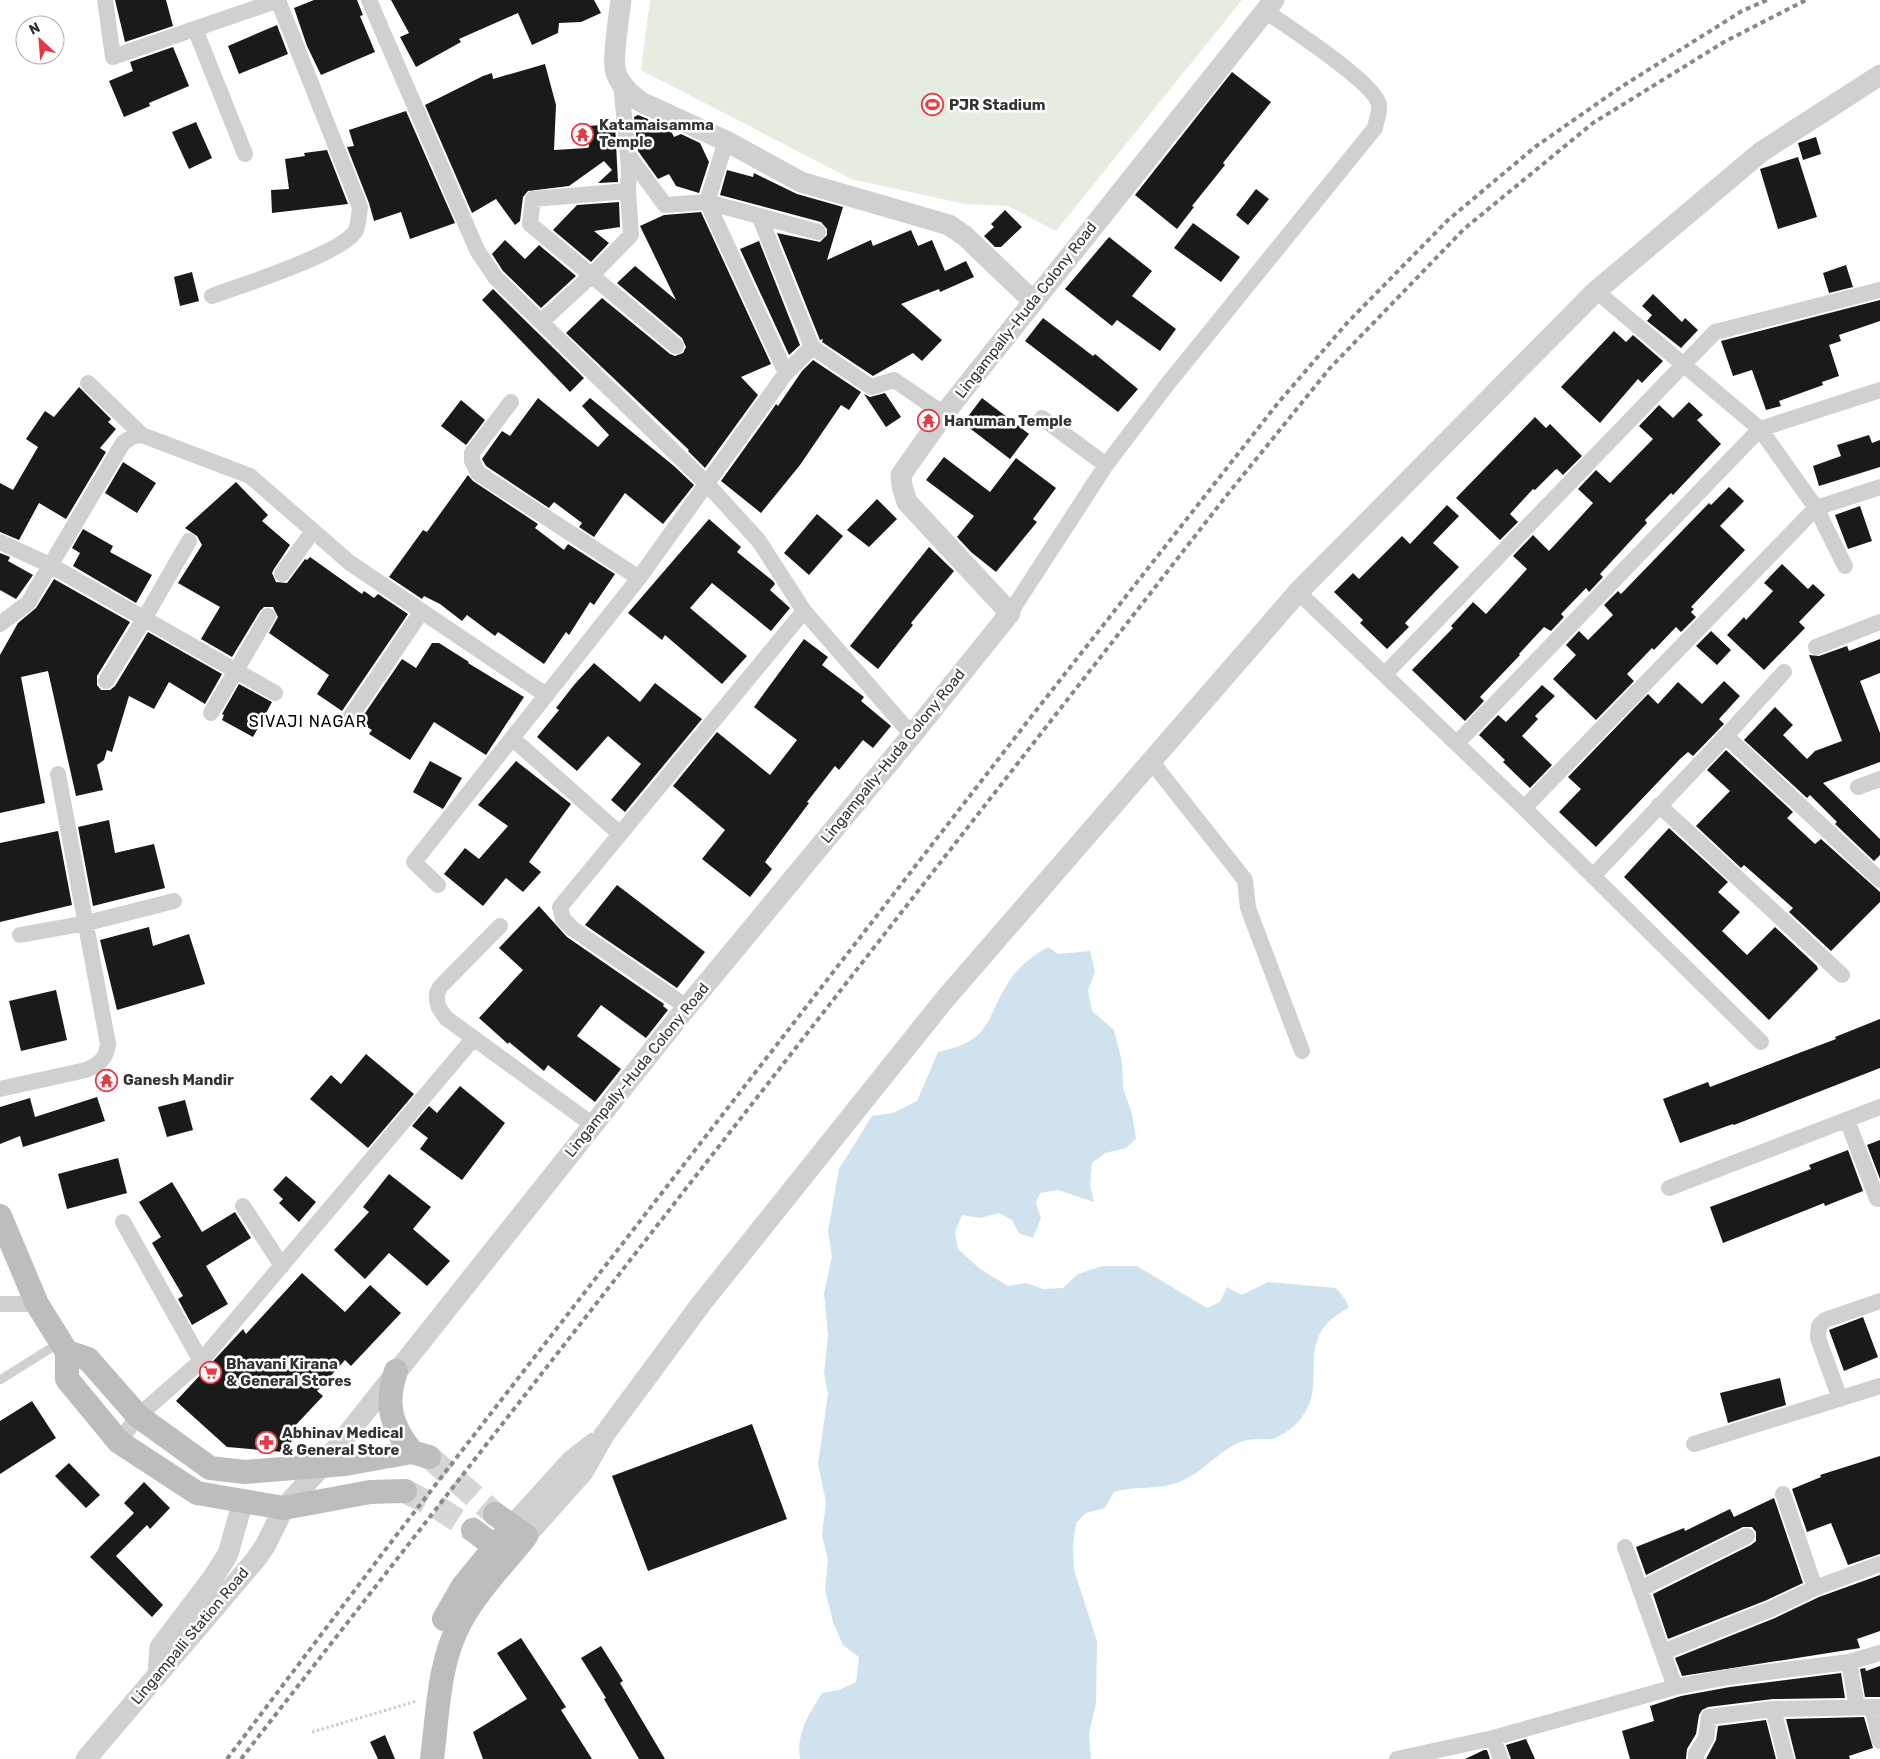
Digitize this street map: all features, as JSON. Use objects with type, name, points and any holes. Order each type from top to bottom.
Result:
[{"type":"main road","points":[[0,1216],[38,1304],[64,1347],[67,1379],[119,1442],[197,1493],[243,1501],[284,1508],[370,1492],[405,1491]]},
{"type":"main road","points":[[64,1347],[88,1359],[138,1416],[210,1468],[245,1472],[345,1464],[420,1454],[401,1438],[393,1421],[389,1392],[396,1371]]},
{"type":"main road","points":[[432,1759],[443,1672],[451,1643],[460,1622],[502,1552],[511,1525]]},
{"type":"main road","points":[[473,1530],[502,1552]]},
{"type":"main road","points":[[415,1759],[432,1653],[448,1609],[463,1586],[502,1552]]},
{"type":"street","points":[[105,0],[112,57],[278,0],[360,207],[356,231],[341,243],[309,260],[212,296]]},
{"type":"street","points":[[369,0],[477,250],[495,277],[707,484],[759,542],[804,612],[912,735]]},
{"type":"street","points":[[541,322],[592,275],[631,235],[628,154],[621,83],[615,68],[620,0]]},
{"type":"street","points":[[1010,613],[1106,465],[1166,386],[1375,128],[1379,105],[1373,92],[1269,5]]},
{"type":"street","name":"Lingampally-Huda Colony Road","points":[[284,1508],[322,1466],[686,1007],[912,735],[1010,613],[907,502],[902,486],[902,475],[944,414],[1269,5]]},
{"type":"street","points":[[195,29],[245,154]]},
{"type":"street","points":[[511,1525],[572,1462],[604,1434],[702,1304],[945,999],[1298,592],[1596,291],[1761,152],[1880,75]]},
{"type":"street","points":[[621,83],[631,95],[641,102],[726,141],[801,182],[884,208],[950,225],[1033,301]]},
{"type":"street","points":[[726,141],[706,202],[786,373]]},
{"type":"street","points":[[628,154],[665,205],[706,202],[818,232]]},
{"type":"street","points":[[628,191],[533,200],[530,224],[676,346]]},
{"type":"street","points":[[760,218],[812,347],[871,386],[894,380],[944,414]]},
{"type":"street","points":[[1386,673],[1715,332],[1880,290]]},
{"type":"street","points":[[1596,291],[1760,429],[1816,508],[1845,566]]},
{"type":"street","points":[[438,885],[414,862],[639,578],[786,373],[812,347]]},
{"type":"street","points":[[88,383],[142,434],[250,476],[350,563],[546,694]]},
{"type":"street","points":[[1457,742],[1760,429],[1880,390]]},
{"type":"street","points":[[511,402],[472,453],[474,467],[478,473],[639,578]]},
{"type":"street","points":[[1042,418],[1106,465]]},
{"type":"street","points":[[0,624],[28,603],[118,450],[132,437],[142,434]]},
{"type":"street","points":[[1524,808],[1816,508],[1880,487]]},
{"type":"street","points":[[282,574],[313,531]]},
{"type":"street","points":[[106,681],[189,541]]},
{"type":"street","points":[[0,542],[50,565],[274,693]]},
{"type":"street","points":[[1298,592],[1457,742],[1761,1042]]},
{"type":"street","points":[[351,716],[422,611]]},
{"type":"street","points":[[686,1007],[573,929],[563,919],[560,907],[804,612]]},
{"type":"street","points":[[211,712],[268,616]]},
{"type":"street","points":[[1816,647],[1880,622]]},
{"type":"street","points":[[1593,876],[1784,672]]},
{"type":"street","points":[[1726,736],[1880,880]]},
{"type":"street","points":[[512,738],[620,834]]},
{"type":"street","points":[[1151,760],[1245,880],[1248,908],[1302,1051]]},
{"type":"street","points":[[0,1089],[86,1070],[99,1064],[107,1055],[108,1044],[87,923],[58,774]]},
{"type":"street","points":[[1858,787],[1880,780]]},
{"type":"street","points":[[1659,805],[1842,976]]},
{"type":"street","points":[[20,935],[87,923],[174,901]]},
{"type":"street","points":[[500,926],[440,987],[437,993],[439,1008],[446,1018],[473,1039],[592,1125]]},
{"type":"street","points":[[119,1442],[138,1416],[201,1361],[473,1039]]},
{"type":"street","points":[[1669,1188],[1880,1107]]},
{"type":"street","points":[[1847,1120],[1877,1199]]},
{"type":"street","points":[[243,1206],[282,1266]]},
{"type":"street","points":[[123,1222],[201,1361]]},
{"type":"street","points":[[1840,1399],[1818,1338],[1819,1326],[1825,1320],[1880,1301]]},
{"type":"street","points":[[0,1304],[38,1304]]},
{"type":"street","points":[[1694,1444],[1880,1386]]},
{"type":"street","points":[[1783,1494],[1815,1588]]},
{"type":"street","points":[[158,1673],[160,1647],[214,1576],[228,1554],[243,1501]]},
{"type":"street","name":"Lingampalli Station Road","points":[[86,1759],[256,1559],[265,1546],[284,1508]]},
{"type":"street","points":[[1640,1589],[1747,1536]]},
{"type":"street","points":[[1625,1547],[1676,1687]]},
{"type":"street","points":[[1663,1652],[1771,1609],[1815,1588],[1880,1564]]},
{"type":"street","points":[[1397,1759],[1493,1738],[1676,1687],[1728,1677],[1849,1662],[1880,1653]]},
{"type":"street","points":[[1849,1662],[1870,1707],[1880,1741]]},
{"type":"street","points":[[1696,1759],[1696,1754],[1706,1738],[1709,1717],[1773,1708],[1870,1707]]},
{"type":"street","points":[[1773,1708],[1786,1759]]},
{"type":"street","points":[[1493,1738],[1501,1759]]},
{"type":"lane","points":[[0,1380],[64,1347]]},
{"type":"path","points":[[312,1732],[424,1699]]},
{"type":"shaded area","name":"PJR Stadium","points":[[650,0],[1242,0],[1056,231],[1008,206],[965,204],[851,179],[641,70]]},
{"type":"water","points":[[1048,947],[1058,954],[1090,951],[1095,971],[1088,991],[1092,1011],[1114,1030],[1122,1062],[1123,1088],[1132,1114],[1136,1139],[1126,1148],[1105,1153],[1092,1163],[1090,1186],[1094,1202],[1058,1190],[1040,1193],[1036,1203],[1041,1218],[1033,1238],[1019,1233],[1012,1220],[999,1213],[980,1218],[962,1215],[955,1232],[958,1249],[980,1269],[1008,1286],[1026,1283],[1043,1289],[1063,1288],[1078,1274],[1102,1266],[1137,1266],[1207,1308],[1220,1302],[1227,1287],[1242,1295],[1268,1282],[1336,1288],[1345,1299],[1349,1308],[1331,1320],[1320,1333],[1315,1348],[1312,1394],[1307,1409],[1291,1428],[1273,1439],[1240,1442],[1197,1472],[1173,1484],[1114,1492],[1105,1508],[1086,1513],[1076,1523],[1073,1544],[1074,1570],[1097,1641],[1096,1703],[1089,1734],[1091,1759],[800,1759],[799,1750],[802,1732],[822,1693],[839,1690],[856,1682],[859,1657],[843,1645],[833,1622],[825,1590],[828,1560],[822,1535],[826,1502],[818,1464],[828,1394],[824,1373],[828,1336],[824,1293],[832,1257],[828,1231],[839,1169],[872,1116],[893,1113],[917,1101],[938,1052],[956,1047],[979,1034],[991,1017],[1010,980],[1027,961]]},
{"type":"building","points":[[115,0],[166,0],[173,26],[125,42]]},
{"type":"building","points":[[314,0],[357,0],[363,15],[360,16],[375,52],[321,75],[307,46],[294,8]]},
{"type":"building","points":[[391,0],[594,0],[601,13],[581,22],[559,23],[558,33],[532,45],[518,13],[459,39],[461,42],[416,67],[400,37],[409,33]]},
{"type":"building","points":[[277,25],[288,54],[239,74],[228,46]]},
{"type":"building","points":[[173,47],[189,86],[149,103],[150,106],[124,117],[109,81],[133,71],[130,62]]},
{"type":"building","points":[[545,64],[556,105],[554,150],[587,148],[589,147],[588,126],[615,124],[618,182],[598,183],[612,170],[604,161],[569,186],[528,191],[523,197],[520,221],[515,225],[496,199],[472,213],[425,105],[483,76],[492,73],[493,79]]},
{"type":"building","points":[[1232,72],[1271,102],[1223,163],[1225,165],[1192,206],[1194,207],[1177,229],[1135,195]]},
{"type":"building","points":[[406,111],[455,223],[410,239],[401,212],[374,221],[347,147],[354,146],[349,130]]},
{"type":"building","points":[[638,115],[648,119],[652,127],[659,124],[670,129],[674,137],[681,134],[700,143],[709,162],[699,193],[676,186],[669,174],[658,179],[638,151],[634,117]]},
{"type":"building","points":[[196,122],[212,158],[189,169],[172,132]]},
{"type":"building","points":[[1816,137],[1821,154],[1803,160],[1798,143]]},
{"type":"building","points":[[327,150],[348,204],[272,213],[271,190],[289,189],[285,159],[305,156],[304,153]]},
{"type":"building","points":[[1798,157],[1817,217],[1778,229],[1760,169]]},
{"type":"building","points":[[727,170],[753,177],[754,173],[797,194],[843,207],[827,260],[871,240],[873,246],[911,230],[918,246],[932,240],[945,271],[966,261],[974,277],[940,292],[939,289],[901,304],[942,340],[922,361],[913,353],[873,376],[822,342],[823,339],[820,340],[777,233],[820,242],[827,235],[827,229],[821,222],[720,195]]},
{"type":"building","points":[[1256,189],[1269,199],[1248,225],[1236,215]]},
{"type":"building","points":[[619,202],[620,227],[594,231],[609,243],[591,262],[553,230],[577,205]]},
{"type":"building","points":[[1005,210],[1022,227],[1001,247],[995,247],[984,236],[994,227],[991,224]]},
{"type":"building","points":[[701,212],[771,364],[741,377],[758,395],[705,468],[689,450],[566,333],[602,298],[670,354],[675,356],[683,353],[686,347],[682,338],[617,283],[635,266],[676,300],[640,226],[664,215]]},
{"type":"building","points":[[1193,223],[1240,257],[1221,282],[1174,248]]},
{"type":"building","points":[[1109,237],[1152,271],[1132,296],[1176,329],[1160,351],[1117,320],[1112,326],[1065,289]]},
{"type":"building","points":[[505,240],[525,259],[539,245],[576,276],[541,308],[503,271],[492,254]]},
{"type":"building","points":[[759,241],[800,345],[789,355],[740,249]]},
{"type":"building","points":[[1846,265],[1853,287],[1829,293],[1823,273]]},
{"type":"building","points":[[192,272],[199,301],[180,306],[174,277]]},
{"type":"building","points":[[493,289],[584,378],[570,392],[482,300]]},
{"type":"building","points":[[1653,294],[1682,322],[1685,318],[1698,330],[1681,348],[1647,321],[1652,315],[1642,306]]},
{"type":"building","points":[[1880,300],[1880,321],[1839,335],[1841,341],[1829,345],[1839,376],[1822,382],[1823,385],[1779,401],[1781,406],[1766,410],[1752,370],[1733,376],[1721,341]]},
{"type":"building","points":[[1043,318],[1093,356],[1095,354],[1138,389],[1118,412],[1025,341]]},
{"type":"building","points":[[1614,331],[1626,342],[1633,335],[1663,361],[1642,383],[1638,379],[1600,423],[1561,387]]},
{"type":"building","points":[[813,360],[861,392],[849,410],[841,405],[800,465],[761,513],[721,481],[776,404],[778,406],[802,371]]},
{"type":"building","points":[[79,387],[111,419],[108,422],[116,429],[100,448],[106,452],[66,519],[39,503],[19,540],[0,532],[0,483],[13,490],[38,447],[26,439],[45,411],[54,417]]},
{"type":"building","points":[[885,393],[901,417],[886,427],[864,394],[870,397]]},
{"type":"building","points":[[538,398],[598,447],[609,435],[582,406],[590,398],[674,466],[694,485],[663,524],[625,493],[594,537],[579,527],[582,523],[554,502],[549,508],[486,466],[482,459],[502,431],[510,436]]},
{"type":"building","points":[[982,398],[1029,434],[1010,459],[963,423]]},
{"type":"building","points":[[461,400],[485,420],[466,445],[441,426]]},
{"type":"building","points":[[1689,402],[1703,415],[1697,420],[1721,444],[1673,495],[1671,493],[1645,520],[1647,523],[1600,574],[1603,577],[1589,592],[1586,588],[1561,614],[1564,617],[1551,631],[1544,627],[1519,654],[1480,697],[1484,701],[1465,721],[1412,670],[1453,628],[1451,626],[1473,602],[1486,614],[1527,569],[1513,556],[1533,535],[1549,551],[1593,503],[1578,489],[1596,470],[1610,483],[1653,439],[1639,426],[1659,405],[1673,418]]},
{"type":"building","points":[[1535,417],[1546,428],[1550,424],[1582,456],[1563,475],[1557,469],[1535,490],[1533,489],[1510,514],[1518,522],[1500,540],[1456,498]]},
{"type":"building","points":[[1869,435],[1872,443],[1880,440],[1880,467],[1819,486],[1813,466],[1841,456],[1837,445]]},
{"type":"building","points":[[944,457],[990,492],[1016,458],[1056,488],[1033,519],[1037,522],[996,572],[971,552],[957,537],[974,516],[926,480]]},
{"type":"building","points":[[123,462],[156,483],[137,513],[105,493]]},
{"type":"building","points":[[468,475],[473,481],[538,524],[535,528],[564,550],[568,544],[615,574],[594,605],[590,602],[569,635],[566,632],[544,664],[498,632],[495,636],[467,615],[462,621],[440,604],[424,596],[422,599],[389,577],[423,530],[427,532]]},
{"type":"building","points":[[236,482],[268,515],[262,521],[290,545],[272,573],[276,582],[287,583],[305,559],[307,560],[310,557],[362,594],[364,591],[374,598],[378,594],[408,614],[342,711],[317,694],[329,675],[269,633],[278,617],[273,607],[264,607],[260,611],[232,657],[201,639],[220,607],[178,583],[202,545],[197,536],[185,528]]},
{"type":"building","points":[[1729,487],[1744,501],[1720,526],[1745,550],[1691,607],[1694,609],[1691,612],[1696,617],[1681,632],[1676,627],[1654,650],[1652,648],[1627,674],[1634,681],[1596,720],[1553,679],[1576,655],[1566,645],[1579,631],[1588,640],[1613,615],[1604,605],[1618,591],[1621,594],[1709,503],[1711,505]]},
{"type":"building","points":[[877,499],[897,519],[869,547],[847,530]]},
{"type":"building","points":[[1447,505],[1459,516],[1433,543],[1459,567],[1405,623],[1409,627],[1387,649],[1360,623],[1363,620],[1334,592],[1353,573],[1359,579],[1402,536],[1410,544]]},
{"type":"building","points":[[1860,506],[1872,541],[1848,549],[1835,515]]},
{"type":"building","points":[[817,514],[843,536],[809,575],[784,553]]},
{"type":"building","points":[[709,519],[741,547],[737,552],[773,581],[775,584],[770,590],[790,608],[771,631],[712,583],[690,608],[747,656],[722,684],[665,635],[662,640],[628,613]]},
{"type":"building","points":[[83,529],[113,546],[110,552],[152,575],[136,603],[73,566],[80,553],[72,548]]},
{"type":"building","points":[[929,547],[954,571],[911,623],[913,625],[878,669],[850,646]]},
{"type":"building","points":[[0,553],[10,557],[8,561],[33,575],[16,599],[0,590]]},
{"type":"building","points":[[1782,564],[1808,589],[1813,584],[1825,595],[1799,622],[1805,628],[1764,670],[1727,635],[1744,617],[1746,620],[1773,591],[1764,583]]},
{"type":"building","points":[[54,579],[130,622],[97,676],[97,685],[101,690],[110,690],[115,686],[148,632],[222,674],[205,704],[169,682],[154,709],[129,696],[112,752],[107,750],[104,760],[97,765],[103,790],[76,796],[48,671],[21,677],[45,803],[0,813],[0,655],[18,623],[36,608]]},
{"type":"building","points":[[1711,631],[1731,650],[1717,665],[1696,646]]},
{"type":"building","points":[[804,639],[828,657],[822,665],[864,697],[861,701],[891,726],[873,748],[863,740],[839,770],[835,766],[765,862],[772,869],[750,897],[702,859],[725,830],[673,786],[717,732],[770,775],[797,740],[754,707]]},
{"type":"building","points":[[1880,639],[1880,673],[1860,681],[1880,733],[1880,762],[1823,783],[1880,839],[1880,855],[1874,861],[1835,824],[1837,822],[1810,795],[1807,798],[1744,740],[1775,707],[1793,725],[1783,735],[1807,759],[1815,751],[1842,741],[1809,655],[1819,656],[1847,646],[1849,651]]},
{"type":"building","points":[[432,643],[439,643],[524,697],[486,755],[434,722],[410,760],[369,734],[372,730],[359,722],[402,659],[416,668]]},
{"type":"building","points":[[594,663],[640,702],[655,683],[702,719],[625,812],[611,800],[641,764],[608,736],[577,771],[537,737],[559,710],[556,708]]},
{"type":"building","points":[[1724,681],[1740,696],[1719,719],[1724,724],[1693,756],[1688,752],[1680,759],[1596,847],[1559,812],[1581,789],[1568,777],[1648,694],[1658,704],[1678,682],[1702,704]]},
{"type":"building","points":[[239,684],[272,702],[253,737],[222,720],[224,715],[222,714]]},
{"type":"building","points":[[1542,685],[1555,696],[1535,716],[1538,719],[1522,736],[1552,765],[1530,788],[1479,735],[1498,715],[1506,722]]},
{"type":"building","points":[[1726,750],[1793,812],[1787,818],[1815,844],[1821,839],[1880,892],[1880,902],[1831,951],[1789,912],[1793,908],[1744,865],[1741,868],[1696,826],[1730,791],[1707,770]]},
{"type":"building","points":[[430,761],[462,778],[443,809],[413,792]]},
{"type":"building","points":[[516,761],[571,804],[529,862],[541,872],[523,892],[506,878],[483,906],[444,874],[465,848],[479,859],[508,826],[478,805]]},
{"type":"building","points":[[109,820],[115,853],[154,844],[165,888],[93,906],[78,827]]},
{"type":"building","points":[[1669,828],[1728,882],[1718,892],[1740,912],[1722,931],[1747,955],[1775,927],[1817,966],[1818,969],[1769,1020],[1624,877]]},
{"type":"building","points":[[58,831],[72,905],[0,922],[0,843]]},
{"type":"building","points":[[617,885],[705,952],[677,988],[585,925]]},
{"type":"building","points":[[539,906],[567,937],[664,1004],[663,1006],[668,1010],[646,1038],[601,1005],[577,1036],[621,1069],[595,1102],[548,1065],[544,1071],[509,1042],[508,1044],[479,1018],[523,970],[499,948]]},
{"type":"building","points":[[149,927],[153,946],[189,934],[205,984],[117,1010],[100,940]]},
{"type":"building","points":[[56,990],[67,1040],[21,1051],[9,1001]]},
{"type":"building","points":[[1880,1019],[1880,1068],[1734,1125],[1680,1143],[1663,1099],[1708,1082],[1710,1087],[1836,1039],[1835,1037]]},
{"type":"building","points":[[366,1054],[414,1094],[368,1148],[310,1099],[331,1075],[341,1084]]},
{"type":"building","points":[[460,1086],[505,1123],[462,1180],[420,1149],[428,1138],[412,1126],[429,1106],[437,1113]]},
{"type":"building","points":[[97,1097],[105,1121],[23,1147],[20,1136],[0,1144],[0,1107],[30,1098],[35,1117]]},
{"type":"building","points":[[185,1100],[193,1130],[167,1137],[158,1107]]},
{"type":"building","points":[[1880,1140],[1880,1179],[1867,1145]]},
{"type":"building","points":[[1848,1150],[1863,1191],[1825,1206],[1824,1203],[1723,1243],[1710,1207],[1811,1169],[1809,1165]]},
{"type":"building","points":[[118,1158],[127,1193],[67,1209],[58,1174]]},
{"type":"building","points":[[389,1174],[431,1207],[413,1229],[450,1261],[427,1286],[389,1253],[365,1279],[334,1250],[369,1212],[363,1207]]},
{"type":"building","points":[[286,1176],[316,1202],[299,1222],[279,1203],[283,1199],[273,1190]]},
{"type":"building","points":[[172,1182],[202,1232],[235,1212],[251,1238],[206,1266],[228,1304],[192,1325],[178,1299],[183,1296],[152,1243],[161,1237],[139,1202]]},
{"type":"building","points":[[302,1273],[345,1312],[370,1285],[401,1313],[351,1366],[345,1360],[317,1391],[323,1396],[293,1428],[298,1433],[283,1452],[227,1447],[176,1401],[243,1329],[246,1334]]},
{"type":"building","points":[[1863,1317],[1878,1357],[1844,1371],[1829,1330]]},
{"type":"building","points":[[1780,1378],[1786,1405],[1728,1423],[1720,1393]]},
{"type":"building","points":[[32,1401],[56,1438],[0,1474],[0,1421]]},
{"type":"building","points":[[752,1424],[787,1519],[648,1571],[612,1476]]},
{"type":"building","points":[[1880,1456],[1880,1554],[1848,1565],[1831,1523],[1807,1532],[1792,1489],[1821,1477],[1820,1475]]},
{"type":"building","points":[[69,1463],[100,1495],[86,1508],[55,1476]]},
{"type":"building","points":[[144,1482],[170,1508],[150,1529],[147,1525],[116,1556],[163,1605],[152,1617],[90,1557],[134,1513],[124,1503]]},
{"type":"building","points":[[1774,1498],[1803,1583],[1767,1600],[1668,1639],[1653,1594],[1751,1545],[1756,1541],[1756,1532],[1752,1527],[1743,1527],[1646,1575],[1636,1547],[1684,1528],[1685,1531],[1730,1509],[1734,1517]]},
{"type":"building","points":[[1880,1575],[1880,1631],[1857,1639],[1860,1648],[1682,1676],[1675,1658],[1775,1618],[1819,1597]]},
{"type":"building","points":[[521,1638],[566,1707],[561,1710],[592,1759],[483,1759],[473,1732],[527,1699],[497,1653]]},
{"type":"building","points":[[601,1646],[623,1681],[620,1683],[665,1759],[639,1759],[604,1699],[606,1698],[581,1658]]},
{"type":"building","points":[[1880,1666],[1880,1697],[1865,1697],[1860,1669],[1865,1668],[1866,1671]]},
{"type":"building","points":[[1841,1673],[1845,1698],[1773,1699],[1708,1707],[1702,1710],[1699,1715],[1696,1734],[1687,1749],[1686,1759],[1630,1759],[1622,1731],[1654,1721],[1650,1706],[1681,1696],[1730,1687]]},
{"type":"building","points":[[1864,1717],[1873,1748],[1849,1756],[1850,1759],[1796,1759],[1786,1719]]},
{"type":"building","points":[[1766,1720],[1776,1759],[1706,1759],[1716,1740],[1718,1726]]},
{"type":"building","points":[[385,1735],[395,1759],[378,1759],[370,1742]]},
{"type":"building","points":[[1526,1739],[1535,1759],[1511,1759],[1506,1745]]},
{"type":"building","points":[[1484,1750],[1487,1750],[1490,1759],[1465,1759]]},
{"type":"tunnel","points":[[429,1457],[495,1514]]},
{"type":"tunnel","points":[[405,1491],[440,1509],[473,1530]]},
{"type":"railway","points":[[227,1759],[395,1537],[1031,717],[1278,403],[1347,323],[1448,220],[1535,147],[1621,87],[1742,11],[1767,0]]},
{"type":"railway","points":[[241,1759],[1227,495],[1330,368],[1464,229],[1593,123],[1724,42],[1806,0]]},
{"type":"place","name":"PJR Stadium","points":[[933,105]]},
{"type":"place","name":"Katamaisamma Temple","points":[[583,134]]},
{"type":"place","name":"Hanuman Temple","points":[[928,421]]},
{"type":"place","name":"Ganesh Mandir","points":[[107,1080]]},
{"type":"place","name":"Bhavani Kirana & General Stores","points":[[210,1373]]},
{"type":"place","name":"Abhinav Medical & General Store","points":[[266,1442]]},
{"type":"district","name":"SIVAJI NAGAR","points":[[308,721]]}]
